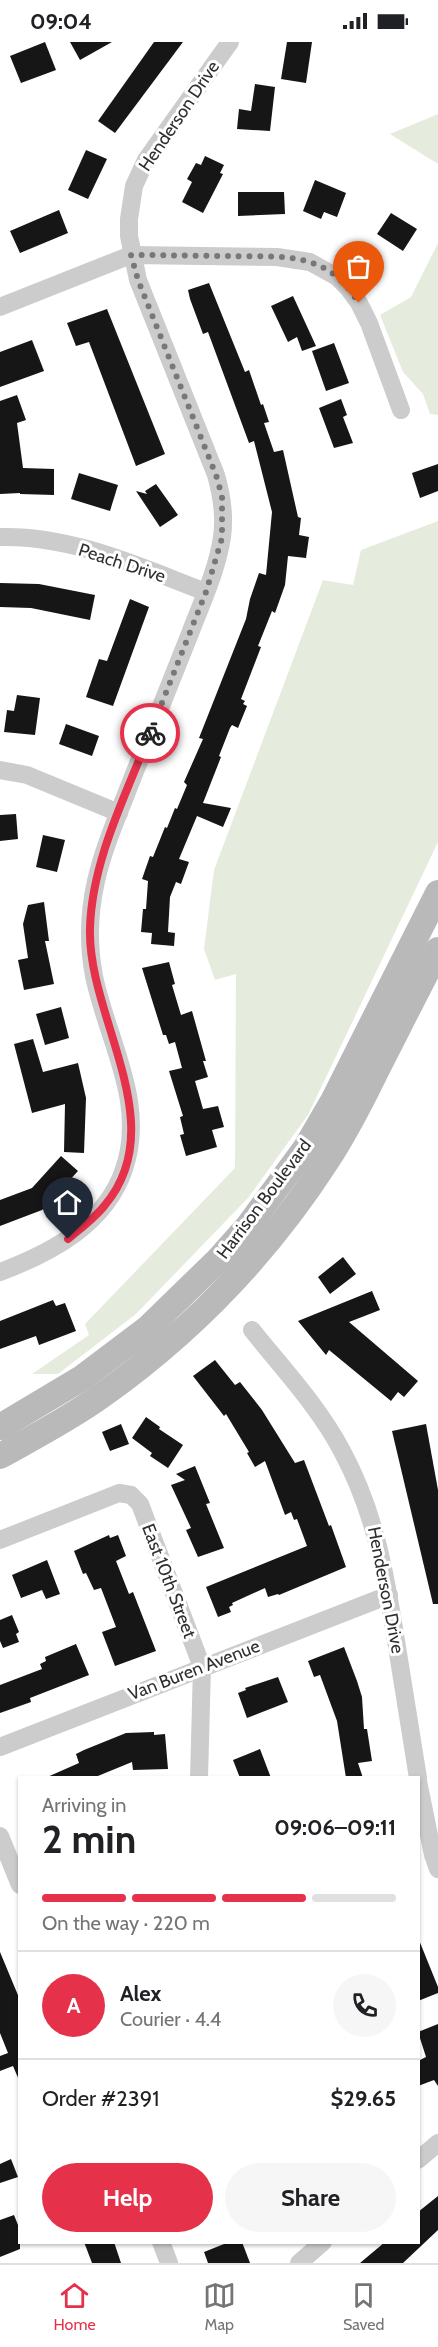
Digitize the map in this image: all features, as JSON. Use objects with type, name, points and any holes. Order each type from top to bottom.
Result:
[{"type":"main road","name":"Harrison Boulevard","points":[[0,1427],[82,1378],[147,1329],[219,1260],[249,1225],[305,1149],[438,893]]},
{"type":"main road","name":"Harrison Boulevard","points":[[0,1456],[101,1397],[166,1346],[204,1311],[270,1239],[327,1161],[356,1111],[438,950]]},
{"type":"street","name":"Henderson Drive","points":[[0,1272],[33,1259],[68,1239],[105,1205],[117,1188],[130,1146],[132,1124],[125,1076],[94,977],[90,928],[96,882],[119,813],[206,592],[222,538],[222,496],[216,475],[138,280],[131,255],[129,219],[134,186],[146,159],[230,42]]},
{"type":"street","points":[[0,307],[131,255],[277,257],[310,262],[324,268],[348,288],[359,303],[369,323],[401,410]]},
{"type":"street","name":"Peach Drive","points":[[0,537],[20,536],[94,550],[206,592]]},
{"type":"street","points":[[0,771],[27,775],[119,813]]},
{"type":"street","name":"Henderson Drive","points":[[252,1330],[314,1408],[341,1449],[365,1499],[379,1544],[389,1595],[418,1776]]},
{"type":"street","name":"East 10th Street","points":[[0,1540],[119,1494],[131,1495],[140,1504],[202,1667],[199,1776]]},
{"type":"street","name":"Van Buren Avenue","points":[[0,1747],[389,1595]]},
{"type":"street","name":"Henderson Drive","points":[[420,1789],[438,1869]]},
{"type":"street","points":[[0,1836],[18,1881]]},
{"type":"street","points":[[420,2158],[438,2143]]},
{"type":"street","points":[[162,2244],[169,2263]]},
{"type":"street","points":[[299,2263],[321,2244]]},
{"type":"green space","points":[[438,114],[438,164],[390,134]]},
{"type":"green space","points":[[438,243],[438,415],[430,414],[423,394],[403,372],[380,315],[411,297]]},
{"type":"green space","points":[[438,521],[438,842],[308,1115],[248,1198],[136,1314],[58,1374],[32,1374],[89,1335],[85,1324],[235,1168],[236,974],[215,980],[204,949],[214,870],[323,580],[353,585],[361,550]]},
{"type":"building","points":[[45,42],[56,70],[21,83],[10,56]]},
{"type":"building","points":[[70,42],[112,42],[80,60]]},
{"type":"building","points":[[154,42],[183,42],[115,133],[98,121]]},
{"type":"building","points":[[287,42],[312,42],[306,83],[281,79]]},
{"type":"building","points":[[255,84],[275,87],[270,131],[237,129],[239,109],[251,111]]},
{"type":"building","points":[[86,150],[107,159],[88,199],[68,190]]},
{"type":"building","points":[[205,156],[224,165],[220,173],[223,174],[203,213],[182,202],[192,182],[187,179],[196,163],[201,165]]},
{"type":"building","points":[[315,180],[346,193],[337,217],[324,212],[321,219],[303,211]]},
{"type":"building","points":[[238,192],[284,192],[285,214],[238,216]]},
{"type":"building","points":[[59,210],[68,233],[20,253],[10,231]]},
{"type":"building","points":[[391,213],[417,229],[403,251],[377,234]]},
{"type":"building","points":[[209,283],[245,372],[249,370],[261,405],[263,404],[269,422],[264,423],[274,452],[283,450],[298,517],[301,518],[299,535],[309,537],[306,558],[288,556],[285,585],[275,613],[272,611],[258,646],[261,647],[241,699],[247,706],[238,728],[232,725],[230,728],[203,803],[231,808],[223,827],[197,816],[179,859],[189,862],[181,884],[176,882],[170,897],[168,932],[175,933],[174,946],[151,944],[152,933],[141,932],[143,909],[146,909],[148,881],[142,879],[150,856],[153,857],[165,827],[167,828],[175,808],[177,809],[187,785],[184,782],[203,739],[199,738],[246,619],[259,573],[266,575],[272,512],[254,441],[249,443],[208,332],[203,334],[190,299],[188,290]]},
{"type":"building","points":[[293,296],[316,346],[302,351],[297,337],[288,342],[271,306]]},
{"type":"building","points":[[107,309],[165,454],[136,466],[89,342],[76,346],[67,323]]},
{"type":"building","points":[[32,340],[44,371],[0,387],[0,352]]},
{"type":"building","points":[[334,343],[349,383],[326,391],[312,351]]},
{"type":"building","points":[[17,395],[26,420],[17,423],[23,468],[54,469],[54,495],[0,494],[0,401]]},
{"type":"building","points":[[341,399],[347,415],[343,417],[353,443],[334,448],[319,408]]},
{"type":"building","points":[[438,464],[438,491],[420,498],[412,473]]},
{"type":"building","points":[[79,473],[118,485],[110,511],[71,499]]},
{"type":"building","points":[[156,484],[178,515],[160,527],[136,491],[147,494],[145,491]]},
{"type":"building","points":[[0,583],[39,584],[95,595],[90,620],[31,608],[0,607]]},
{"type":"building","points":[[130,599],[149,607],[113,706],[86,697],[99,659],[107,661]]},
{"type":"building","points":[[17,695],[40,698],[35,735],[4,732],[7,710],[14,711]]},
{"type":"building","points":[[66,724],[99,736],[92,756],[59,744]]},
{"type":"building","points":[[16,814],[18,839],[0,841],[0,815]]},
{"type":"building","points":[[43,835],[65,840],[57,872],[36,867]]},
{"type":"building","points":[[44,902],[49,941],[45,941],[54,984],[24,990],[18,960],[28,958],[23,924],[28,905]]},
{"type":"building","points":[[169,962],[175,984],[172,985],[181,1015],[192,1011],[206,1061],[203,1061],[208,1077],[195,1081],[203,1109],[218,1106],[224,1127],[212,1130],[217,1147],[186,1156],[180,1135],[184,1134],[180,1117],[183,1116],[169,1071],[182,1068],[175,1042],[169,1044],[166,1035],[163,1035],[142,968]]},
{"type":"building","points":[[61,1007],[69,1038],[45,1045],[36,1014]]},
{"type":"building","points":[[33,1039],[43,1072],[78,1063],[86,1098],[84,1153],[64,1152],[65,1104],[32,1113],[14,1044]]},
{"type":"building","points":[[61,1156],[78,1171],[42,1210],[0,1226],[0,1200],[32,1188]]},
{"type":"building","points":[[343,1257],[356,1274],[330,1294],[318,1277]]},
{"type":"building","points":[[372,1291],[380,1310],[349,1322],[418,1381],[404,1397],[398,1392],[391,1401],[329,1350],[326,1355],[298,1321]]},
{"type":"building","points":[[53,1300],[56,1306],[65,1303],[76,1331],[39,1345],[36,1336],[0,1349],[0,1321]]},
{"type":"building","points":[[215,1360],[235,1385],[240,1382],[262,1410],[295,1463],[304,1460],[346,1567],[279,1595],[268,1597],[265,1588],[232,1603],[233,1605],[229,1607],[231,1612],[218,1617],[206,1587],[307,1546],[297,1519],[294,1520],[291,1512],[285,1515],[265,1461],[255,1467],[247,1453],[249,1452],[226,1414],[224,1416],[193,1376]]},
{"type":"building","points":[[146,1417],[183,1445],[168,1468],[150,1456],[152,1453],[132,1438]]},
{"type":"building","points":[[121,1424],[129,1444],[110,1451],[102,1432]]},
{"type":"building","points":[[426,1424],[438,1490],[438,1604],[433,1604],[392,1431]]},
{"type":"building","points":[[195,1466],[210,1503],[206,1504],[224,1548],[198,1557],[186,1530],[191,1528],[171,1485],[185,1480],[176,1474]]},
{"type":"building","points":[[109,1535],[110,1538],[118,1535],[126,1556],[116,1561],[129,1594],[133,1592],[156,1651],[115,1666],[102,1632],[116,1627],[101,1588],[94,1590],[86,1573],[83,1574],[74,1551]]},
{"type":"building","points":[[47,1560],[60,1594],[46,1599],[42,1590],[21,1598],[12,1575]]},
{"type":"building","points":[[12,1615],[19,1632],[16,1634],[19,1642],[3,1648],[0,1641],[0,1620]]},
{"type":"building","points":[[76,1644],[89,1675],[30,1698],[31,1702],[0,1713],[0,1685],[42,1669],[40,1664],[46,1661],[45,1657]]},
{"type":"building","points":[[344,1647],[362,1697],[364,1729],[367,1729],[372,1761],[358,1763],[362,1776],[346,1776],[337,1721],[320,1675],[314,1677],[308,1661]]},
{"type":"building","points":[[278,1677],[288,1702],[247,1718],[238,1693],[246,1690],[245,1688]]},
{"type":"building","points":[[126,1733],[165,1734],[168,1769],[133,1770],[132,1762],[98,1776],[50,1776],[79,1763],[76,1754]]},
{"type":"building","points":[[260,1749],[270,1776],[239,1776],[233,1760]]},
{"type":"building","points":[[420,1942],[438,1987],[438,1993],[420,2000]]},
{"type":"building","points":[[0,1952],[18,1995],[18,2078],[13,2066],[0,2071],[0,2056],[8,2053],[0,2033]]},
{"type":"building","points":[[438,2024],[438,2086],[434,2080],[420,2085],[420,2060],[426,2057],[420,2031]]},
{"type":"building","points":[[11,2159],[18,2177],[0,2183],[0,2164]]},
{"type":"building","points":[[438,2196],[438,2230],[403,2263],[360,2263],[383,2244],[420,2244],[420,2210]]},
{"type":"building","points":[[14,2215],[18,2225],[20,2249],[0,2257],[0,2220]]},
{"type":"building","points":[[85,2244],[115,2244],[121,2263],[92,2263]]},
{"type":"building","points":[[224,2244],[243,2244],[250,2263],[208,2263],[204,2252]]},
{"type":"way so far","points":[[150,733],[206,592],[222,538],[223,514],[222,496],[216,475],[138,280],[131,255],[296,259],[310,262],[337,276],[359,303]]},
{"type":"route","points":[[68,1239],[90,1221],[117,1188],[130,1146],[132,1124],[125,1076],[94,977],[90,928],[92,903],[102,860],[150,733]]}]
